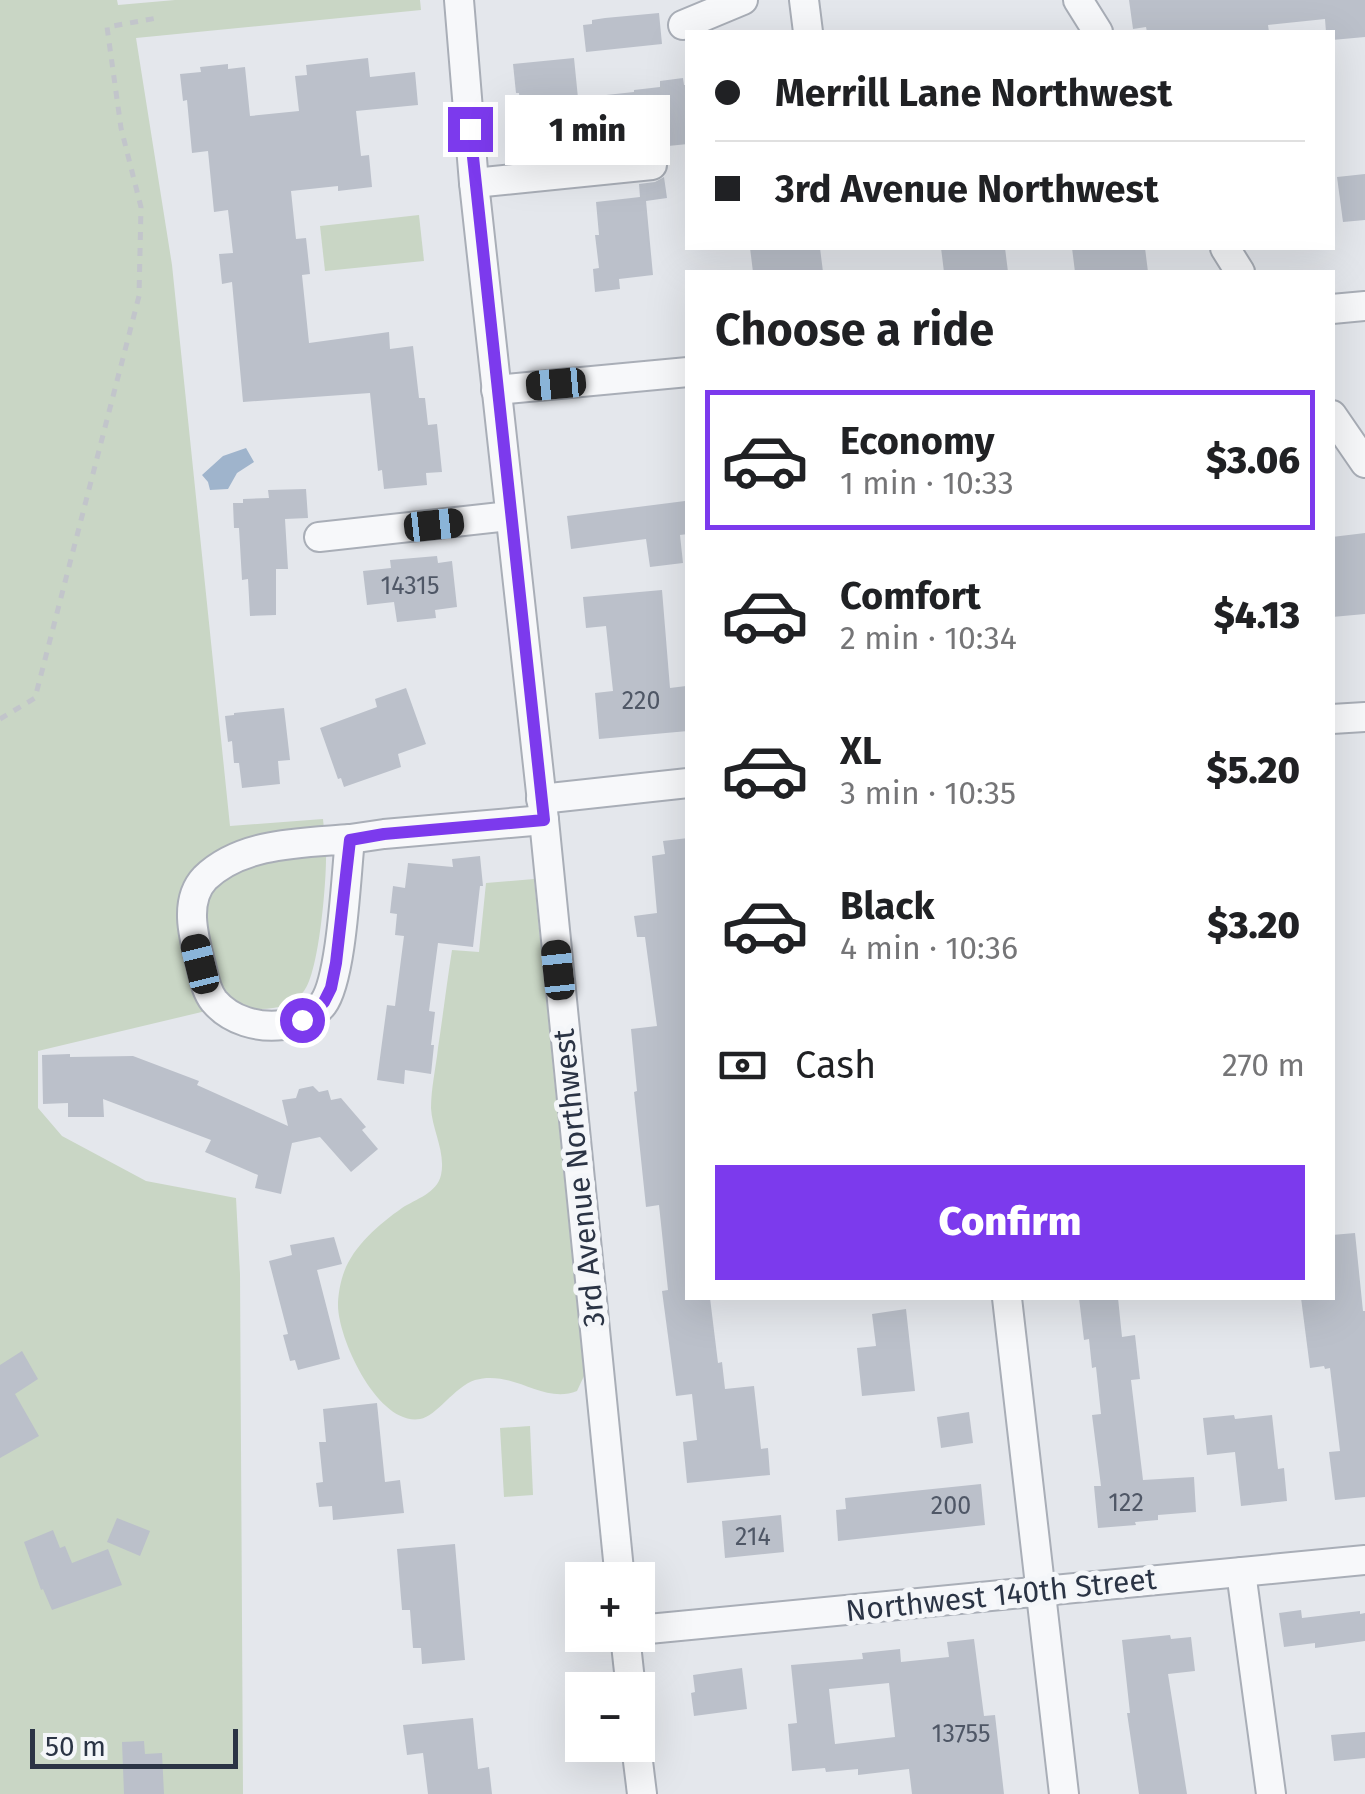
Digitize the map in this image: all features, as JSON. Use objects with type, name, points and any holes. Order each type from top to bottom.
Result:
[{"type":"street","name":"3rd Avenue Northwest","points":[[459,0],[474,183],[618,1562]]},
{"type":"street","points":[[682,25],[744,0]]},
{"type":"street","points":[[804,0],[808,30]]},
{"type":"street","points":[[1078,0],[1097,30]]},
{"type":"street","points":[[474,183],[652,165]]},
{"type":"street","points":[[1335,309],[1365,306]]},
{"type":"street","points":[[496,390],[685,372]]},
{"type":"street","points":[[1335,419],[1365,463]]},
{"type":"street","points":[[319,537],[510,516]]},
{"type":"street","points":[[1335,720],[1365,716]]},
{"type":"street","points":[[350,840],[336,963],[324,1002],[302,1020],[270,1026],[256,1025],[224,1010],[207,988],[192,923],[196,891],[220,867],[247,854],[284,844],[350,840],[685,784]]},
{"type":"street","points":[[1007,1300],[1064,1794]]},
{"type":"street","name":"Northwest 140th Street","points":[[655,1628],[1365,1560]]},
{"type":"street","points":[[1241,1572],[1271,1794]]},
{"type":"street","points":[[638,1762],[642,1794]]},
{"type":"path","points":[[0,719],[35,698],[139,296],[141,207],[121,128],[107,28],[157,18]]},
{"type":"green space","points":[[0,0],[117,0],[118,5],[175,0],[420,0],[421,10],[136,38],[172,265],[230,826],[323,819],[323,907],[314,966],[297,998],[280,1007],[231,1005],[38,1051],[38,1108],[62,1136],[146,1181],[236,1198],[240,1274],[243,1794],[0,1794]]},
{"type":"green space","points":[[419,215],[424,261],[325,271],[320,226]]},
{"type":"green space","points":[[534,879],[584,1376],[577,1391],[564,1394],[502,1379],[475,1380],[426,1417],[404,1418],[376,1395],[353,1358],[340,1320],[341,1282],[347,1265],[367,1237],[439,1181],[442,1158],[431,1100],[452,950],[479,952],[486,883]]},
{"type":"green space","points":[[530,1426],[533,1495],[504,1497],[500,1428]]},
{"type":"water","points":[[246,448],[254,462],[237,473],[228,489],[210,490],[202,475],[223,456]]},
{"type":"building","points":[[1129,0],[1365,0],[1365,37],[1335,40],[1335,30],[1326,30],[1325,19],[1268,25],[1269,30],[1133,29]]},
{"type":"building","points":[[659,13],[662,44],[586,52],[583,25],[592,24],[592,20]]},
{"type":"building","points":[[368,58],[370,77],[415,72],[418,105],[356,111],[361,156],[369,155],[372,187],[291,191],[296,239],[306,238],[310,274],[302,275],[309,343],[389,332],[390,349],[413,346],[419,398],[425,398],[428,425],[437,424],[442,472],[426,473],[427,485],[384,489],[382,470],[378,471],[370,393],[243,402],[232,282],[222,284],[219,254],[233,253],[228,210],[214,212],[208,151],[192,153],[187,100],[183,101],[180,74],[201,72],[200,67],[245,67],[250,116],[299,111],[295,76],[307,75],[306,65]]},
{"type":"building","points":[[574,58],[578,98],[634,92],[660,87],[660,81],[683,78],[685,144],[668,146],[666,127],[583,136],[584,148],[550,152],[541,104],[520,106],[513,64]]},
{"type":"building","points":[[1365,174],[1365,220],[1343,222],[1337,177]]},
{"type":"building","points":[[664,177],[667,198],[646,201],[653,275],[619,279],[620,289],[595,292],[593,269],[599,268],[596,202],[640,197],[639,184]]},
{"type":"building","points":[[750,250],[820,250],[823,270],[753,270]]},
{"type":"building","points":[[941,250],[1005,250],[1008,270],[944,270]]},
{"type":"building","points":[[1072,250],[1145,250],[1148,270],[1075,270]]},
{"type":"building","points":[[306,489],[308,518],[285,519],[288,569],[276,569],[276,615],[250,616],[248,579],[242,580],[239,528],[234,528],[233,503],[269,498],[268,490]]},
{"type":"building","points":[[685,501],[685,534],[680,535],[683,563],[650,567],[646,539],[571,549],[567,516]]},
{"type":"building","points":[[1365,533],[1365,614],[1335,617],[1335,537]]},
{"type":"building","points":[[437,556],[438,563],[452,561],[457,607],[435,610],[436,618],[397,622],[394,602],[367,605],[363,571],[391,568],[390,560]]},
{"type":"building","points":[[662,590],[670,688],[685,686],[685,731],[599,739],[595,693],[613,691],[606,626],[586,628],[583,597]]},
{"type":"building","points":[[406,688],[426,744],[398,754],[401,767],[344,787],[320,728],[377,707],[375,699]]},
{"type":"building","points":[[284,708],[290,760],[278,761],[280,784],[242,788],[239,763],[234,763],[232,741],[228,742],[225,716]]},
{"type":"building","points":[[685,838],[685,1300],[710,1300],[725,1389],[754,1386],[761,1449],[768,1448],[770,1475],[687,1483],[683,1442],[697,1440],[692,1394],[676,1396],[662,1291],[668,1290],[659,1205],[646,1207],[631,1029],[657,1026],[645,937],[637,937],[634,916],[657,913],[652,856],[665,854],[663,841]]},
{"type":"building","points":[[480,856],[483,886],[473,947],[438,943],[429,1011],[435,1012],[431,1074],[405,1070],[404,1084],[377,1080],[387,1005],[395,1006],[404,936],[395,935],[397,914],[390,913],[393,886],[405,888],[408,863],[453,867],[452,859]]},
{"type":"building","points":[[42,1055],[133,1056],[199,1081],[197,1085],[288,1126],[282,1100],[296,1098],[299,1089],[313,1086],[319,1092],[328,1090],[331,1100],[341,1098],[366,1127],[362,1130],[378,1149],[351,1172],[320,1137],[292,1143],[281,1194],[255,1188],[258,1175],[205,1152],[211,1140],[103,1099],[104,1117],[68,1117],[68,1103],[43,1104]]},
{"type":"building","points":[[1355,1233],[1365,1311],[1365,1497],[1335,1500],[1329,1452],[1340,1451],[1330,1368],[1310,1368],[1301,1300],[1335,1300],[1335,1235]]},
{"type":"building","points":[[334,1237],[342,1264],[317,1270],[340,1359],[298,1370],[295,1360],[290,1361],[283,1335],[288,1334],[269,1261],[292,1255],[290,1245]]},
{"type":"building","points":[[1079,1300],[1118,1300],[1122,1337],[1135,1335],[1140,1379],[1131,1380],[1143,1480],[1194,1477],[1196,1512],[1158,1515],[1158,1520],[1135,1522],[1136,1525],[1098,1528],[1094,1486],[1101,1486],[1092,1415],[1101,1414],[1096,1367],[1092,1368],[1089,1339],[1084,1340]]},
{"type":"building","points":[[906,1309],[915,1391],[862,1396],[857,1348],[876,1346],[872,1314]]},
{"type":"building","points":[[22,1351],[38,1379],[15,1394],[39,1436],[0,1458],[0,1365]]},
{"type":"building","points":[[377,1403],[385,1482],[400,1480],[404,1513],[333,1520],[332,1506],[319,1507],[316,1483],[323,1482],[319,1442],[326,1442],[323,1409]]},
{"type":"building","points":[[969,1412],[973,1443],[941,1448],[937,1417]]},
{"type":"building","points":[[1234,1415],[1235,1419],[1272,1415],[1278,1469],[1284,1468],[1287,1501],[1241,1506],[1235,1452],[1207,1455],[1203,1418]]},
{"type":"building","points":[[981,1484],[985,1525],[838,1541],[836,1510],[846,1509],[845,1498]]},
{"type":"building","points":[[781,1515],[784,1552],[725,1558],[722,1521]]},
{"type":"building","points":[[117,1518],[150,1531],[140,1556],[107,1542]]},
{"type":"building","points":[[53,1530],[72,1563],[108,1549],[122,1585],[52,1610],[24,1542]]},
{"type":"building","points":[[455,1544],[465,1660],[422,1664],[421,1648],[413,1648],[410,1610],[402,1610],[397,1549]]},
{"type":"building","points":[[1301,1610],[1302,1618],[1365,1613],[1365,1641],[1315,1648],[1315,1643],[1284,1647],[1279,1613]]},
{"type":"building","points":[[1170,1635],[1171,1639],[1191,1637],[1195,1671],[1168,1674],[1187,1794],[1139,1794],[1127,1713],[1122,1640]]},
{"type":"building","points":[[974,1639],[984,1716],[995,1715],[1004,1794],[912,1794],[909,1769],[858,1775],[858,1769],[792,1771],[788,1724],[797,1723],[791,1665],[863,1659],[862,1653],[900,1649],[901,1662],[949,1657],[947,1642]],"holes":[[[889,1683],[895,1737],[835,1744],[829,1689]]]},
{"type":"building","points":[[742,1668],[747,1709],[694,1716],[693,1675]]},
{"type":"building","points":[[473,1718],[478,1769],[489,1767],[492,1794],[428,1794],[423,1753],[407,1755],[403,1725]]},
{"type":"building","points":[[1365,1732],[1365,1758],[1334,1761],[1331,1735]]},
{"type":"building","points":[[144,1741],[145,1754],[162,1753],[164,1794],[124,1794],[122,1742]]},
{"type":"route","points":[[302,1020],[324,1002],[331,988],[350,840],[544,820],[470,129]]}]
